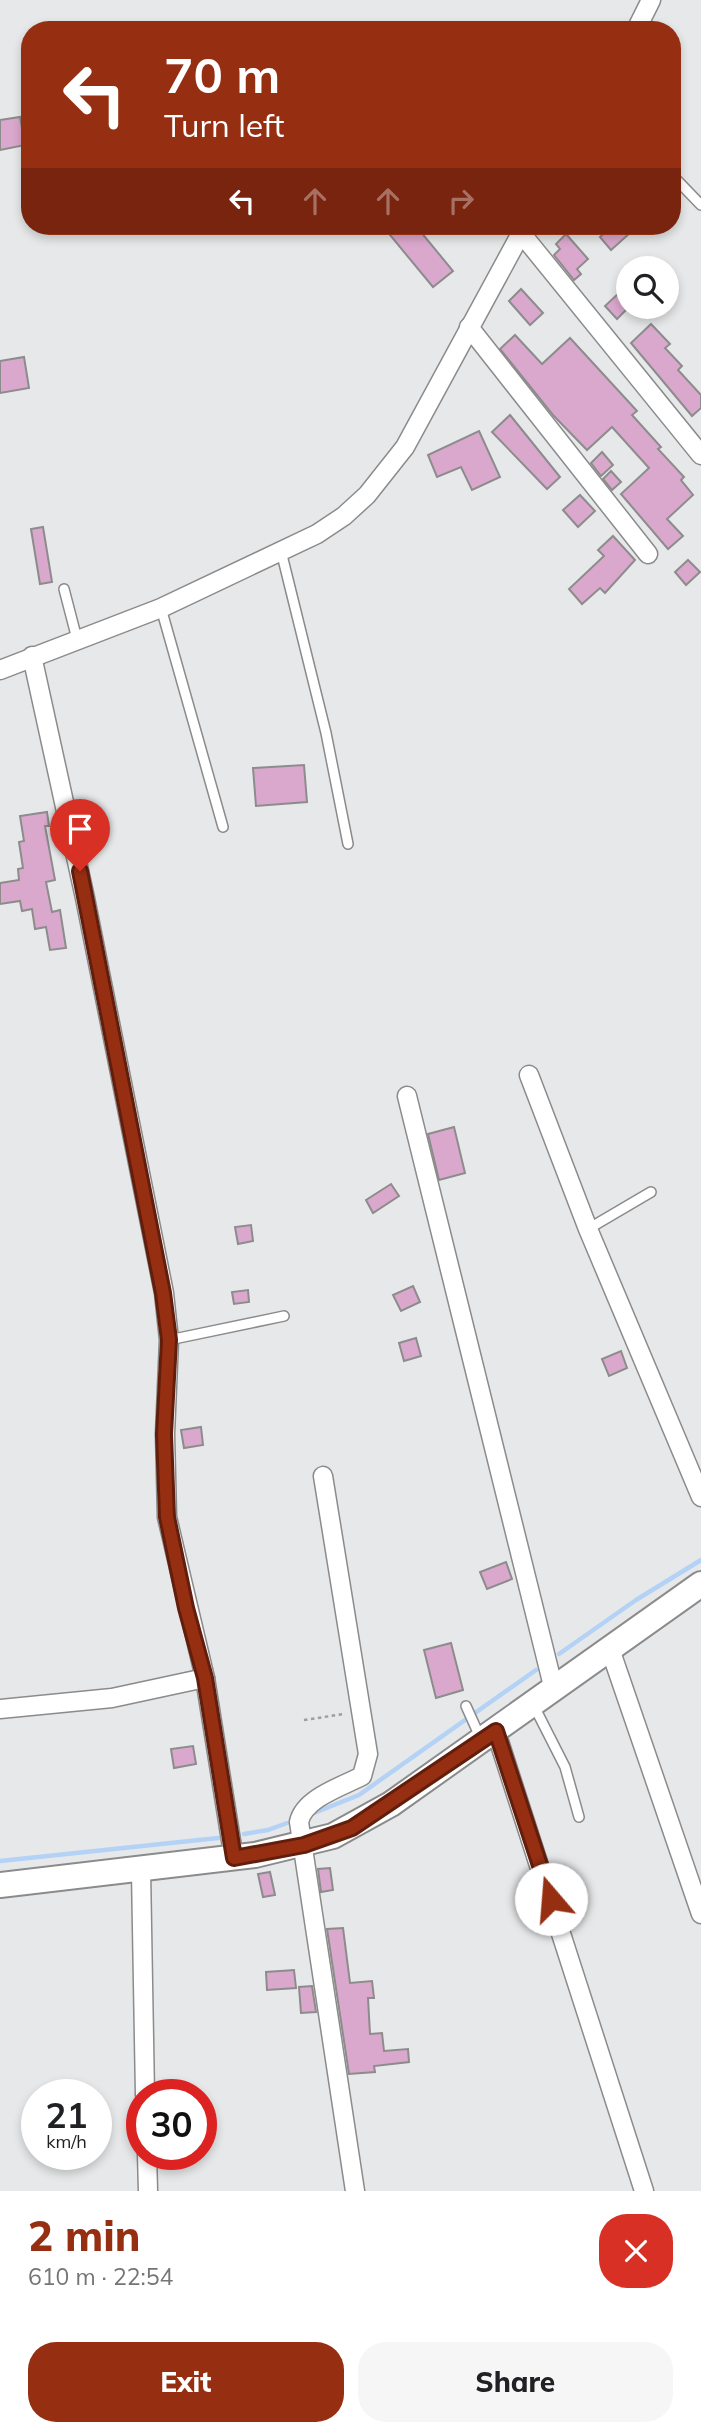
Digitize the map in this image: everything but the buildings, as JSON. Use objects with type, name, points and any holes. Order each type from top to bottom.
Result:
[{"type":"street","points":[[640,21],[650,0]]},
{"type":"street","points":[[0,670],[161,608],[281,551],[344,516],[384,476],[405,446],[520,235]]},
{"type":"street","points":[[528,235],[701,455]]},
{"type":"street","points":[[469,327],[648,554]]},
{"type":"street","points":[[458,347],[481,344]]},
{"type":"street","points":[[32,656],[85,898],[153,1236],[169,1340],[164,1434],[167,1517],[186,1608],[205,1678],[234,1858]]},
{"type":"street","points":[[529,1075],[588,1229],[701,1497]]},
{"type":"street","points":[[407,1096],[552,1681]]},
{"type":"street","points":[[323,1476],[368,1755],[367,1767],[362,1776],[305,1809],[299,1822],[355,2191]]},
{"type":"street","points":[[0,1885],[141,1871],[234,1858],[304,1845],[333,1836],[368,1819],[484,1734],[534,1705],[552,1681],[610,1649],[701,1584]]},
{"type":"street","points":[[610,1649],[701,1914]]},
{"type":"street","points":[[0,1709],[112,1698],[205,1678]]},
{"type":"street","points":[[484,1734],[644,2191]]},
{"type":"street","points":[[141,1871],[145,2079]]},
{"type":"street","points":[[147,2170],[148,2191]]},
{"type":"lane","points":[[681,184],[701,205]]},
{"type":"lane","points":[[281,551],[326,733],[348,844]]},
{"type":"lane","points":[[64,589],[77,639]]},
{"type":"lane","points":[[161,608],[223,827]]},
{"type":"lane","points":[[588,1229],[651,1192]]},
{"type":"lane","points":[[169,1340],[284,1316]]},
{"type":"lane","points":[[534,1705],[565,1767],[579,1817]]},
{"type":"lane","points":[[468,1711],[484,1734]]},
{"type":"path","points":[[304,1720],[362,1711]]},
{"type":"waterway","points":[[559,1654],[636,1600],[701,1560]]},
{"type":"waterway","points":[[314,1813],[359,1795],[536,1670]]},
{"type":"waterway","points":[[244,1834],[287,1823]]},
{"type":"waterway","points":[[0,1861],[218,1838]]},
{"type":"route","points":[[80,871],[163,1293],[169,1340],[164,1434],[167,1517],[173,1554],[205,1678],[234,1858],[304,1845],[352,1828],[496,1731],[551,1899]]}]
